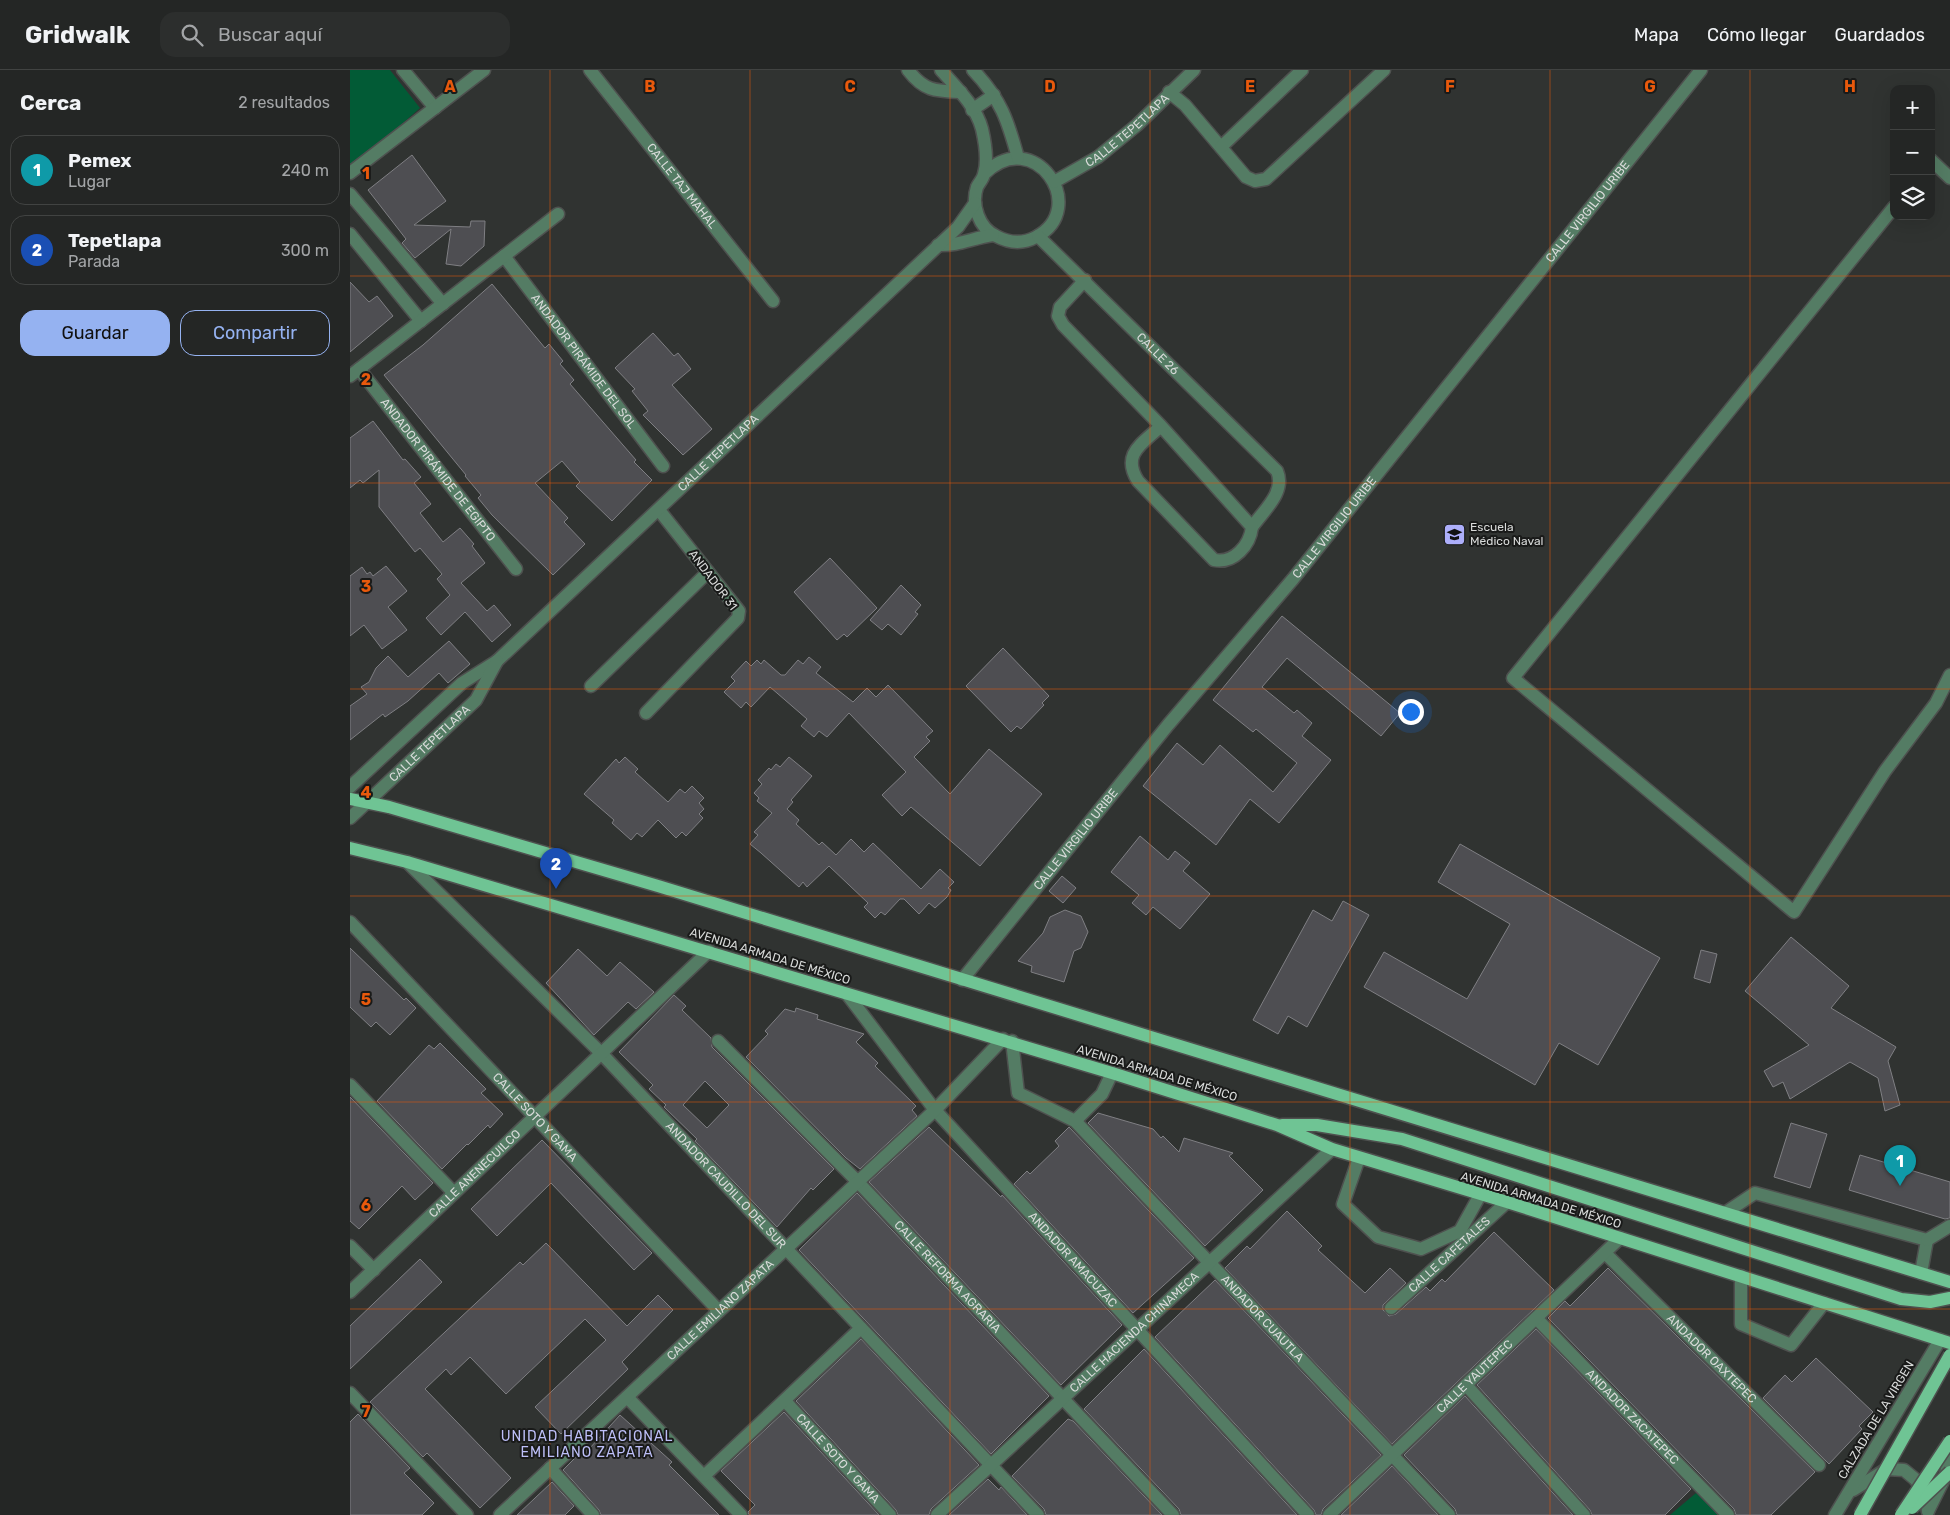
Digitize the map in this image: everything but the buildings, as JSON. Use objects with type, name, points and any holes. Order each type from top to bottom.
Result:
[{"type":"main road","points":[[350,799],[368,802],[668,889],[1950,1282]]},
{"type":"main road","name":"AVENIDA ARMADA DE MÉXICO","points":[[350,848],[407,862],[1007,1040],[1277,1125],[1332,1149],[1359,1158],[1506,1202],[1945,1341]]},
{"type":"main road","points":[[1277,1125],[1317,1125],[1402,1139],[1901,1299],[1930,1302],[1950,1298]]},
{"type":"main road","points":[[1860,1515],[1950,1355]]},
{"type":"main road","points":[[1903,1515],[1950,1441]]},
{"type":"main road","points":[[1903,1515],[1950,1472]]},
{"type":"street","points":[[403,70],[435,108]]},
{"type":"street","points":[[350,174],[484,70]]},
{"type":"street","name":"CALLE TAJ MAHAL","points":[[590,70],[772,301]]},
{"type":"street","points":[[908,70],[917,82],[935,91],[961,92]]},
{"type":"street","points":[[941,70],[961,92],[981,127],[986,152],[984,174],[977,188],[975,203],[980,221],[993,235],[1010,242],[1030,240],[1046,230],[1055,216],[1058,199],[1054,182],[1040,165],[1018,158],[999,162],[984,174]]},
{"type":"street","points":[[973,70],[994,95],[1006,116],[1018,158]]},
{"type":"street","name":"CALLE TEPETLAPA","points":[[1054,182],[1098,157],[1137,125],[1169,92],[1194,70]]},
{"type":"street","points":[[1221,147],[1302,70]]},
{"type":"street","points":[[1169,92],[1185,105],[1246,177],[1255,181],[1266,179],[1384,70]]},
{"type":"street","name":"CALLE VIRGILIO URIBE","points":[[962,980],[1156,739],[1293,579],[1701,70]]},
{"type":"street","points":[[972,110],[994,95]]},
{"type":"street","points":[[1935,164],[1950,178]]},
{"type":"street","points":[[350,194],[443,304]]},
{"type":"street","name":"CALLE TEPETLAPA","points":[[350,787],[462,683],[497,662],[958,226],[975,203]]},
{"type":"street","points":[[1890,212],[1513,678],[1794,912],[1885,770],[1936,703],[1950,675]]},
{"type":"street","points":[[355,373],[558,214]]},
{"type":"street","points":[[350,234],[421,321]]},
{"type":"street","points":[[938,245],[956,246],[978,237],[993,235]]},
{"type":"street","name":"CALLE 26","points":[[1038,236],[1277,470],[1281,479],[1279,489],[1252,527]]},
{"type":"street","name":"ANDADOR PIRÁMIDE DEL SOL","points":[[504,256],[663,466]]},
{"type":"street","points":[[1085,280],[1060,307],[1058,316],[1060,320],[1161,426],[1252,527],[1250,540],[1232,558],[1222,562],[1214,560],[1138,481],[1132,471],[1130,460],[1136,449],[1161,426]]},
{"type":"street","name":"ANDADOR PIRÁMIDE DE EGIPTO","points":[[355,373],[516,570]]},
{"type":"street","name":"ANDADOR 31","points":[[646,714],[738,618],[738,611],[659,510]]},
{"type":"street","points":[[591,686],[708,572]]},
{"type":"street","name":"CALLE TEPETLAPA","points":[[350,818],[476,700],[497,662]]},
{"type":"street","name":"ANDADOR CAUDILLO DEL SUR","points":[[407,862],[602,1053],[1038,1515]]},
{"type":"street","name":"CALLE SOTO Y GAMA","points":[[350,922],[719,1311]]},
{"type":"street","name":"CALLE ANENECUILCO","points":[[350,1292],[709,951]]},
{"type":"street","name":"ANDADOR AMACUZAC","points":[[847,994],[935,1110],[1308,1515]]},
{"type":"street","name":"CALLE EMILIANO ZAPATA","points":[[500,1515],[935,1110],[1007,1040]]},
{"type":"street","name":"ANDADOR CUAUTLA","points":[[1007,1040],[1018,1093],[1075,1121],[1448,1515]]},
{"type":"street","name":"CALLE REFORMA AGRARIA","points":[[718,1041],[858,1182],[1173,1515]]},
{"type":"street","points":[[1075,1121],[1102,1094],[1112,1073]]},
{"type":"street","points":[[350,1085],[454,1193]]},
{"type":"street","name":"CALLE HACIENDA CHINAMECA","points":[[937,1515],[1332,1149]]},
{"type":"street","points":[[1359,1158],[1343,1204],[1378,1237],[1421,1249],[1460,1231],[1480,1195]]},
{"type":"street","points":[[1725,1213],[1755,1193],[1927,1240],[1950,1226]]},
{"type":"street","name":"CALLE CAFETALES","points":[[1391,1308],[1506,1202]]},
{"type":"street","name":"CALLE YAUTEPEC","points":[[1330,1515],[1620,1238]]},
{"type":"street","points":[[1921,1273],[1927,1240]]},
{"type":"street","points":[[350,1246],[374,1270]]},
{"type":"street","name":"ANDADOR OAXTEPEC","points":[[1605,1252],[1819,1465]]},
{"type":"street","points":[[1741,1276],[1741,1324],[1790,1345],[1824,1303]]},
{"type":"street","name":"ANDADOR ZACATEPEC","points":[[1536,1318],[1728,1515]]},
{"type":"street","points":[[704,1476],[861,1328]]},
{"type":"street","name":"CALZADA DE LA VIRGEN","points":[[1835,1515],[1945,1341]]},
{"type":"street","points":[[1466,1385],[1584,1515]]},
{"type":"street","points":[[350,1393],[467,1515]]},
{"type":"street","points":[[627,1397],[741,1515]]},
{"type":"street","name":"CALLE SOTO Y GAMA","points":[[785,1401],[890,1515]]},
{"type":"street","points":[[1927,1513],[1946,1475],[1950,1449]]},
{"type":"street","points":[[550,1468],[593,1515]]},
{"type":"street","points":[[1849,1492],[1887,1469],[1904,1470],[1926,1492],[1927,1513]]},
{"type":"green space","points":[[350,70],[390,70],[420,108],[350,170]]},
{"type":"green space","points":[[1696,1493],[1719,1515],[1670,1515]]},
{"type":"place","name":"Escuela Médico Naval","points":[[1454,534]]},
{"type":"place","name":"Tepetlapa","points":[[556,889]]},
{"type":"place","name":"Pemex","points":[[1900,1186]]},
{"type":"district","name":"UNIDAD HABITACIONAL EMILIANO ZAPATA","points":[[587,1444]]}]
